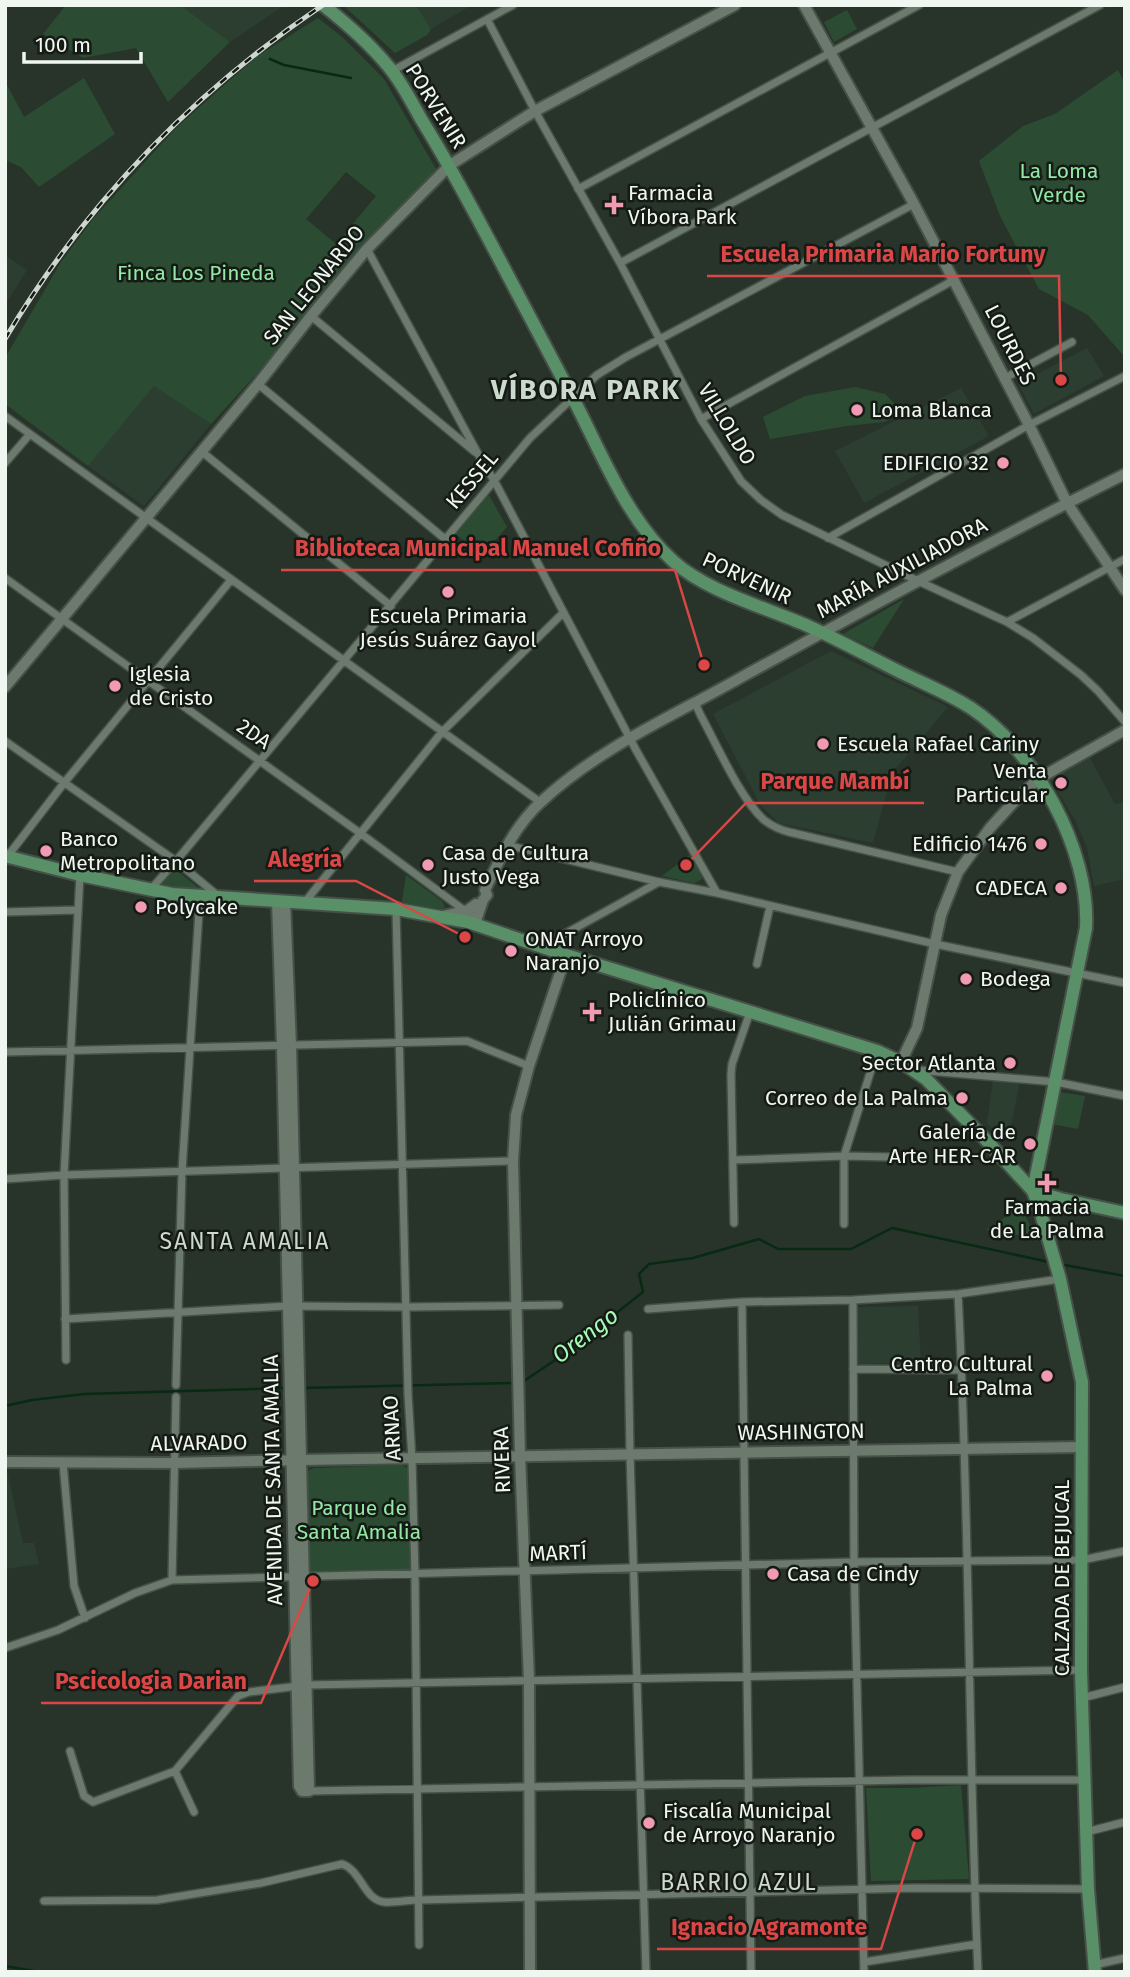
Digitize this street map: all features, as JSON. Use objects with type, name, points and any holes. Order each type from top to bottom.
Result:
[{"type":"main road","name":"PORVENIR","points":[[326,7],[391,71],[450,165],[623,495],[651,537],[676,564],[703,583],[822,633],[971,708],[1012,744],[1038,779],[1065,827],[1079,867],[1087,914],[1078,974],[1033,1191]]},
{"type":"main road","points":[[6,856],[149,890],[396,909],[471,918],[491,930],[541,947],[877,1051],[915,1070],[939,1091],[1033,1191],[1125,1213]]},
{"type":"main road","name":"CALZADA DE BEJUCAL","points":[[1033,1191],[1059,1276],[1082,1382],[1081,1670],[1088,1889],[1095,1969]]},
{"type":"main road","points":[[1044,1222],[1047,1207],[1061,1199]]},
{"type":"street","points":[[391,71],[513,5]]},
{"type":"street","name":"SAN LEONARDO","points":[[5,687],[367,249],[450,165],[535,111],[735,5]]},
{"type":"street","name":"LOURDES","points":[[804,5],[914,204],[1067,503],[1125,590]]},
{"type":"street","points":[[578,189],[919,5]]},
{"type":"street","points":[[620,263],[1100,5]]},
{"type":"street","name":"VILLOLDO","points":[[487,19],[620,263],[701,419],[741,481],[782,515],[1007,622],[1033,638],[1098,691],[1125,722]]},
{"type":"street","name":"KESSEL","points":[[149,890],[345,661],[530,438],[572,397],[597,375],[659,339],[914,204]]},
{"type":"street","points":[[367,249],[495,482],[630,739],[717,892]]},
{"type":"street","points":[[701,419],[954,280]]},
{"type":"street","points":[[311,316],[478,454]]},
{"type":"street","points":[[1005,378],[1072,342]]},
{"type":"street","points":[[828,538],[1029,425],[1125,376]]},
{"type":"street","points":[[258,384],[445,539]]},
{"type":"street","points":[[5,415],[540,802]]},
{"type":"street","points":[[5,463],[30,434]]},
{"type":"street","points":[[201,451],[391,606]]},
{"type":"street","name":"MARÍA AUXILIADORA","points":[[471,918],[487,895],[485,890],[507,845],[521,824],[540,802],[582,768],[918,581],[1125,474]]},
{"type":"street","points":[[1007,622],[1125,559]]},
{"type":"street","name":"2DA","points":[[5,578],[360,833],[471,918]]},
{"type":"street","points":[[6,856],[231,580]]},
{"type":"street","points":[[305,902],[442,732],[563,613]]},
{"type":"street","points":[[695,703],[745,796],[769,824],[789,832],[958,872]]},
{"type":"street","points":[[901,1062],[916,1028],[941,915],[958,872],[990,828],[1038,779],[1125,730]]},
{"type":"street","points":[[5,741],[176,861],[219,897]]},
{"type":"street","points":[[507,845],[935,944],[1125,983]]},
{"type":"street","points":[[66,1360],[64,1175],[80,875]]},
{"type":"street","points":[[541,947],[659,882]]},
{"type":"street","name":"MARÍA AUXILIADORA","points":[[471,918],[480,891],[485,890]]},
{"type":"street","points":[[176,1385],[182,1171],[200,896]]},
{"type":"street","name":"AVENIDA DE SANTA AMALIA","points":[[281,901],[287,1046],[302,1685],[299,1786],[302,1791],[309,1791]]},
{"type":"street","points":[[757,964],[770,906]]},
{"type":"street","name":"ARNAO","points":[[396,909],[407,1376],[415,1575],[419,1945]]},
{"type":"street","points":[[5,912],[77,910]]},
{"type":"street","name":"RIVERA","points":[[530,1972],[529,1680],[513,1161],[516,1115],[529,1066],[566,955]]},
{"type":"street","points":[[734,1223],[732,1064],[750,1013]]},
{"type":"street","points":[[5,1052],[467,1041],[529,1066]]},
{"type":"street","points":[[844,1224],[844,1156],[877,1051]]},
{"type":"street","points":[[915,1070],[1056,1082],[1125,1096]]},
{"type":"street","points":[[733,1160],[890,1157]]},
{"type":"street","points":[[5,1180],[64,1175],[513,1161]]},
{"type":"street","points":[[648,1309],[742,1302],[853,1300],[958,1294],[1059,1276]]},
{"type":"street","points":[[958,1294],[969,1561],[978,1972]]},
{"type":"street","points":[[853,1300],[855,1562],[864,1972]]},
{"type":"street","points":[[742,1302],[751,1972]]},
{"type":"street","points":[[65,1319],[293,1307],[559,1305]]},
{"type":"street","points":[[628,1335],[646,1972]]},
{"type":"street","points":[[853,1370],[961,1370]]},
{"type":"street","points":[[172,1580],[176,1397]]},
{"type":"street","name":"WASHINGTON","points":[[520,1456],[1082,1447]]},
{"type":"street","name":"ALVARADO","points":[[5,1462],[174,1463],[520,1456]]},
{"type":"street","points":[[63,1464],[74,1586],[85,1618]]},
{"type":"street","name":"MARTÍ","points":[[5,1648],[58,1630],[135,1593],[172,1580],[855,1562],[1082,1560],[1125,1551]]},
{"type":"street","points":[[70,1751],[84,1796],[93,1802],[175,1771],[243,1693],[302,1685],[1081,1670]]},
{"type":"street","points":[[1082,1698],[1125,1687]]},
{"type":"street","points":[[175,1771],[194,1812]]},
{"type":"street","points":[[309,1791],[859,1781],[1084,1780]]},
{"type":"street","points":[[1086,1832],[1125,1822]]},
{"type":"street","points":[[44,1901],[157,1900],[261,1883],[342,1864],[355,1871],[372,1896],[385,1902],[862,1889],[1088,1889]]},
{"type":"street","points":[[864,1962],[977,1944]]},
{"type":"street","points":[[1095,1969],[1125,1958]]},
{"type":"shaded area","points":[[180,5],[285,5],[230,42]]},
{"type":"shaded area","points":[[416,5],[472,5],[431,29]]},
{"type":"shaded area","points":[[5,255],[27,270],[5,305]]},
{"type":"shaded area","points":[[1087,348],[1104,376],[1034,414],[1018,384]]},
{"type":"shaded area","points":[[154,386],[211,424],[144,506],[88,466]]},
{"type":"shaded area","points":[[961,388],[989,436],[864,503],[835,451]]},
{"type":"shaded area","name":"Escuela Rafael Cariny","points":[[831,651],[948,707],[892,773],[873,843],[779,823],[761,806],[713,714]]},
{"type":"shaded area","points":[[1090,758],[1115,804],[1125,802],[1125,879],[1094,886],[1087,848],[1075,820],[1050,779]]},
{"type":"shaded area","points":[[993,1080],[1020,1081],[1010,1131],[994,1131],[987,1123]]},
{"type":"shaded area","points":[[918,1306],[921,1363],[858,1364],[857,1307]]},
{"type":"shaded area","points":[[5,1462],[23,1543],[34,1543],[39,1564],[5,1569]]},
{"type":"green space","points":[[66,5],[180,5],[230,42],[168,102],[136,48],[83,58],[43,34]]},
{"type":"green space","points":[[343,5],[416,5],[431,29],[427,35],[395,53]]},
{"type":"green space","points":[[847,10],[857,29],[834,42],[824,22]]},
{"type":"green space","name":"Finca Los Pineda","points":[[318,18],[341,36],[384,79],[436,169],[366,241],[310,315],[211,424],[154,386],[88,466],[5,404],[5,358],[61,262],[93,219],[176,128],[256,57]],"holes":[[[346,172],[376,196],[336,244],[306,219]]]},
{"type":"green space","name":"La Loma Verde","points":[[1118,70],[1125,84],[1123,355],[1088,315],[1039,289],[1000,216],[979,161],[1023,126],[1055,114]]},
{"type":"green space","points":[[84,78],[115,134],[39,187],[21,167],[5,160],[5,81],[24,117]]},
{"type":"green space","name":"Loma Blanca","points":[[855,387],[885,394],[900,409],[897,416],[884,422],[770,439],[763,417],[805,396]]},
{"type":"green space","points":[[489,495],[507,527],[481,556],[455,533]]},
{"type":"green space","points":[[904,599],[873,648],[843,634]]},
{"type":"green space","points":[[689,855],[703,875],[701,880],[694,883],[662,876]]},
{"type":"green space","points":[[175,869],[201,890],[162,884]]},
{"type":"green space","points":[[406,875],[442,901],[445,907],[441,909],[402,902]]},
{"type":"green space","points":[[1059,1092],[1085,1096],[1078,1129],[1052,1124]]},
{"type":"green space","points":[[1021,1207],[1036,1238],[986,1230]]},
{"type":"green space","name":"Parque de Santa Amalia","points":[[401,1465],[409,1472],[413,1564],[411,1569],[404,1573],[315,1575],[310,1572],[306,1476],[309,1470]]},
{"type":"green space","points":[[961,1785],[969,1879],[871,1881],[866,1788]]},
{"type":"waterway","points":[[270,59],[284,65],[351,78]]},
{"type":"waterway","name":"Orengo","points":[[521,1383],[567,1352],[643,1292],[639,1274],[649,1264],[693,1258],[759,1239],[778,1249],[851,1249],[892,1228],[1049,1262]]},
{"type":"waterway","name":"Orengo","points":[[1059,1264],[1125,1276]]},
{"type":"waterway","name":"Orengo","points":[[304,1388],[514,1383]]},
{"type":"waterway","name":"Orengo","points":[[5,1406],[84,1394],[287,1388]]},
{"type":"waterway","points":[[5,1966],[39,1972]]},
{"type":"railway","points":[[5,339],[70,242],[145,154],[229,75],[323,5]]},
{"type":"place","name":"Farmacia Víbora Park","points":[[614,205]]},
{"type":"place","name":"Escuela Primaria Mario Fortuny","points":[[1061,380]]},
{"type":"place","name":"Loma Blanca","points":[[857,410]]},
{"type":"place","name":"EDIFICIO 32","points":[[1003,463]]},
{"type":"place","name":"Escuela Primaria Jesús Suárez Gayol","points":[[448,592]]},
{"type":"place","name":"Biblioteca Municipal Manuel Cofiño","points":[[704,665]]},
{"type":"place","name":"Iglesia de Cristo","points":[[115,686]]},
{"type":"place","name":"Escuela Rafael Cariny","points":[[823,744]]},
{"type":"place","name":"Venta Particular","points":[[1061,783]]},
{"type":"place","name":"Edificio 1476","points":[[1041,844]]},
{"type":"place","name":"Banco Metropolitano","points":[[46,851]]},
{"type":"place","name":"Casa de Cultura Justo Vega","points":[[428,865]]},
{"type":"place","name":"Parque Mambí","points":[[686,865]]},
{"type":"place","name":"CADECA","points":[[1061,888]]},
{"type":"place","name":"Polycake","points":[[141,907]]},
{"type":"place","name":"Alegría","points":[[465,937]]},
{"type":"place","name":"ONAT Arroyo Naranjo","points":[[511,951]]},
{"type":"place","name":"Bodega","points":[[966,979]]},
{"type":"place","name":"Policlínico Julián Grimau","points":[[592,1012]]},
{"type":"place","name":"Sector Atlanta","points":[[1010,1063]]},
{"type":"place","name":"Correo de La Palma","points":[[962,1098]]},
{"type":"place","name":"Galería de Arte HER-CAR","points":[[1030,1144]]},
{"type":"place","name":"Farmacia de La Palma","points":[[1047,1183]]},
{"type":"place","name":"Centro Cultural La Palma","points":[[1047,1376]]},
{"type":"place","name":"Casa de Cindy","points":[[773,1574]]},
{"type":"place","name":"Pscicologia Darian","points":[[313,1581]]},
{"type":"place","name":"Fiscalía Municipal de Arroyo Naranjo","points":[[649,1823]]},
{"type":"place","name":"Ignacio Agramonte","points":[[917,1834]]},
{"type":"district","name":"VÍBORA PARK","points":[[586,389]]},
{"type":"district","name":"SANTA AMALIA","points":[[245,1241]]},
{"type":"district","name":"BARRIO AZUL","points":[[739,1882]]}]
